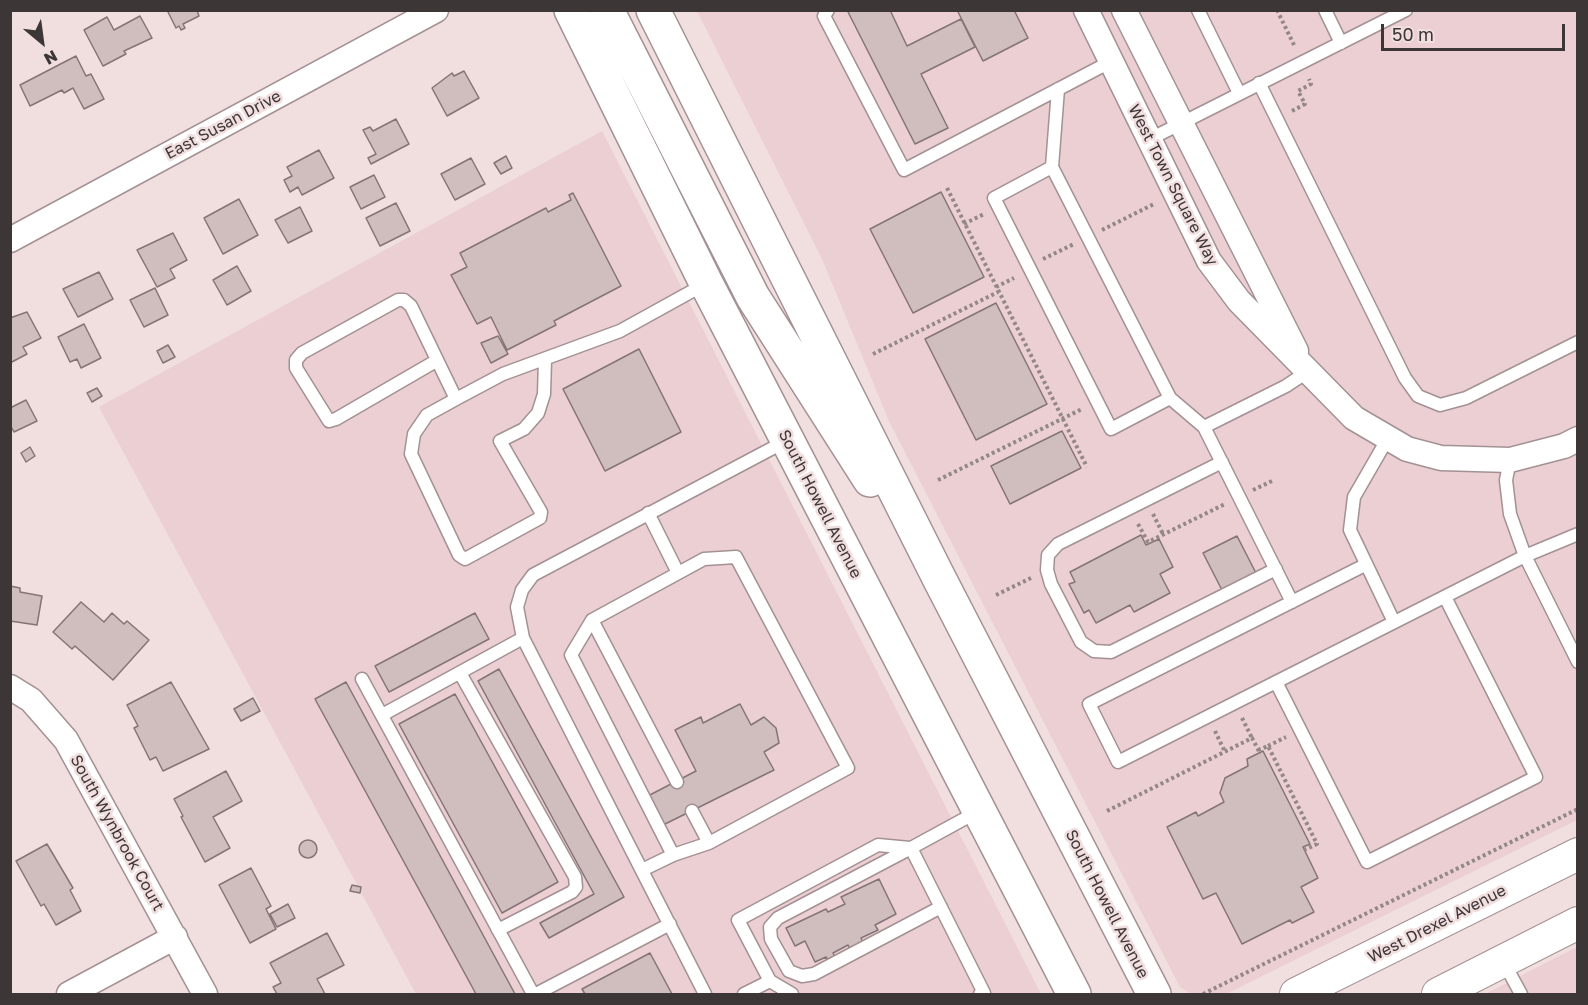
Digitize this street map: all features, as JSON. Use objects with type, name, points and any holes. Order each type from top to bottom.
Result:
[{"type":"main road","name":"South Howell Avenue","points":[[572,10],[706,283],[1074,994]]},
{"type":"main road","points":[[607,10],[753,297],[862,469],[940,580]]},
{"type":"main road","name":"South Howell Avenue","points":[[653,10],[940,580],[1154,994]]},
{"type":"street","name":"East Susan Drive","points":[[10,240],[436,10]]},
{"type":"street","name":"West Town Square Way","points":[[1086,10],[1209,261],[1239,301],[1354,418],[1407,449],[1441,458],[1510,460],[1564,446],[1578,439]]},
{"type":"street","name":"West Town Square Way","points":[[1124,10],[1307,372]]},
{"type":"street","name":"South Wynbrook Court","points":[[10,687],[31,700],[66,740],[205,994]]},
{"type":"street","name":"West Drexel Avenue","points":[[1296,994],[1578,854]]},
{"type":"street","points":[[1438,994],[1578,923]]},
{"type":"street","points":[[69,994],[175,937]]},
{"type":"lane","points":[[828,10],[824,16],[904,170],[1110,62]]},
{"type":"lane","points":[[1198,10],[1239,93]]},
{"type":"lane","points":[[1325,10],[1341,43]]},
{"type":"lane","points":[[1150,139],[1406,10]]},
{"type":"lane","points":[[1259,83],[1406,378],[1418,396],[1440,405],[1466,398],[1578,342]]},
{"type":"lane","points":[[1058,89],[1052,167],[1170,398],[1204,427],[1292,602]]},
{"type":"lane","points":[[1052,167],[994,198],[1111,429],[1170,398]]},
{"type":"lane","points":[[545,360],[544,394],[538,413],[524,429],[500,441],[541,512],[540,518],[465,559],[459,555],[411,454],[414,434],[427,415],[503,374],[620,331],[706,283]]},
{"type":"lane","points":[[436,361],[336,419],[328,421],[296,368],[296,360],[302,353],[398,300],[411,306],[456,399]]},
{"type":"lane","points":[[1204,427],[1286,386],[1307,372]]},
{"type":"lane","points":[[1388,438],[1354,497],[1350,530],[1365,566],[1394,622]]},
{"type":"lane","points":[[705,994],[523,638],[516,607],[522,590],[532,575],[787,441]]},
{"type":"lane","points":[[1510,460],[1506,480],[1509,514],[1525,556],[1578,662]]},
{"type":"lane","points":[[1222,462],[1058,544],[1048,555],[1047,570],[1051,584],[1082,642],[1094,651],[1111,652],[1276,569]]},
{"type":"lane","points":[[648,513],[678,573]]},
{"type":"lane","points":[[1365,566],[1089,704],[1118,762],[1525,556],[1578,534]]},
{"type":"lane","points":[[642,870],[673,855],[709,843],[848,768],[736,557],[704,559],[592,620],[571,655],[673,855]]},
{"type":"lane","points":[[1276,682],[1368,862],[1378,857],[1536,777],[1445,597]]},
{"type":"lane","points":[[592,620],[676,782]]},
{"type":"lane","points":[[382,716],[523,638]]},
{"type":"lane","points":[[460,673],[575,877],[576,887],[572,892],[498,930]]},
{"type":"lane","points":[[362,680],[535,994],[669,924]]},
{"type":"lane","points":[[941,907],[814,974],[802,976],[789,971],[771,939],[771,927],[778,918],[980,810]]},
{"type":"lane","points":[[692,811],[709,843]]},
{"type":"lane","points":[[792,994],[770,981],[738,920],[878,845],[911,848]]},
{"type":"lane","points":[[911,848],[984,993],[980,994]]},
{"type":"lane","points":[[1503,961],[1521,994]]},
{"type":"lane","points":[[744,994],[770,981]]},
{"type":"path","points":[[1276,10],[1293,45]]},
{"type":"path","points":[[1291,112],[1305,104],[1298,91],[1311,84],[1308,76]]},
{"type":"path","points":[[946,188],[1087,467]]},
{"type":"path","points":[[996,287],[1158,202]]},
{"type":"path","points":[[873,354],[998,292]]},
{"type":"path","points":[[938,480],[1062,419]]},
{"type":"path","points":[[1128,529],[1138,524],[1148,542],[1227,503]]},
{"type":"path","points":[[996,595],[1039,574]]},
{"type":"path","points":[[1107,812],[1252,738],[1259,752],[1268,746],[1317,844],[1304,850]]},
{"type":"path","points":[[1203,994],[1578,809]]},
{"type":"shaded area","points":[[697,11],[1577,11],[1577,820],[1226,994],[1191,994],[1180,987],[889,421],[822,259]]},
{"type":"shaded area","points":[[602,131],[1041,994],[416,994],[99,407]]},
{"type":"shaded area","points":[[1577,947],[1577,994],[1485,994]]},
{"type":"building","points":[[167,10],[197,10],[199,16],[183,24],[185,28],[181,30],[179,26],[176,28]]},
{"type":"building","points":[[847,10],[890,10],[907,46],[961,19],[975,47],[921,74],[948,128],[915,144]]},
{"type":"building","points":[[957,10],[1014,10],[1028,38],[983,61]]},
{"type":"building","points":[[140,16],[152,38],[124,51],[126,54],[103,66],[84,30],[107,17],[114,30]]},
{"type":"building","points":[[76,56],[86,76],[91,74],[104,99],[84,109],[73,88],[64,93],[62,90],[30,106],[20,85]]},
{"type":"building","points":[[464,71],[479,98],[447,116],[432,88],[452,73],[454,76]]},
{"type":"building","points":[[396,119],[409,144],[371,164],[368,158],[376,154],[363,130],[370,127],[373,131]]},
{"type":"building","points":[[319,150],[334,178],[302,195],[298,187],[290,192],[284,180],[292,176],[287,167]]},
{"type":"building","points":[[506,156],[512,168],[501,174],[494,163]]},
{"type":"building","points":[[471,158],[485,184],[455,200],[441,174]]},
{"type":"building","points":[[374,175],[385,197],[361,209],[350,187]]},
{"type":"building","points":[[941,192],[984,277],[913,313],[870,229]]},
{"type":"building","points":[[573,193],[621,286],[554,321],[556,325],[507,350],[491,317],[477,324],[451,275],[467,267],[460,253],[546,208],[548,212],[571,200],[569,195]]},
{"type":"building","points":[[239,199],[258,235],[223,254],[204,218]]},
{"type":"building","points":[[396,203],[410,231],[380,246],[366,218]]},
{"type":"building","points":[[300,207],[312,231],[288,243],[275,220]]},
{"type":"building","points":[[173,233],[187,260],[170,269],[175,278],[157,287],[137,250]]},
{"type":"building","points":[[237,266],[251,291],[227,305],[213,280]]},
{"type":"building","points":[[99,272],[113,299],[78,317],[63,289]]},
{"type":"building","points":[[155,288],[168,315],[144,327],[130,300]]},
{"type":"building","points":[[996,303],[1047,404],[976,440],[925,339]]},
{"type":"building","points":[[27,312],[41,338],[23,347],[27,354],[10,363],[10,318]]},
{"type":"building","points":[[84,324],[101,358],[81,368],[77,359],[70,362],[58,337]]},
{"type":"building","points":[[498,336],[508,354],[491,363],[481,343]]},
{"type":"building","points":[[168,345],[175,357],[163,363],[157,351]]},
{"type":"building","points":[[639,349],[681,432],[605,471],[563,389]]},
{"type":"building","points":[[97,388],[102,396],[92,402],[87,393]]},
{"type":"building","points":[[26,400],[37,421],[14,432],[10,425],[10,408]]},
{"type":"building","points":[[1062,431],[1081,468],[1010,504],[991,466]]},
{"type":"building","points":[[30,447],[35,456],[26,462],[21,453]]},
{"type":"building","points":[[1141,535],[1146,545],[1159,539],[1173,567],[1160,574],[1170,593],[1134,612],[1130,605],[1096,623],[1089,610],[1084,613],[1069,584],[1075,582],[1070,572]]},
{"type":"building","points":[[1237,536],[1258,577],[1224,594],[1203,553]]},
{"type":"building","points":[[10,586],[20,588],[20,592],[42,596],[37,625],[10,621]]},
{"type":"building","points":[[81,602],[104,622],[112,613],[124,624],[127,621],[149,640],[113,680],[75,646],[72,649],[53,632]]},
{"type":"building","points":[[475,613],[489,639],[389,692],[375,666]]},
{"type":"building","points":[[499,669],[624,897],[549,938],[540,923],[594,894],[478,681]]},
{"type":"building","points":[[171,682],[209,749],[163,771],[156,757],[150,760],[134,728],[138,726],[127,705]]},
{"type":"building","points":[[346,682],[515,994],[476,994],[315,699]]},
{"type":"building","points":[[455,694],[558,882],[502,913],[399,724]]},
{"type":"building","points":[[253,698],[260,711],[241,721],[234,709]]},
{"type":"building","points":[[740,704],[751,725],[764,717],[776,728],[779,743],[764,752],[774,770],[661,826],[646,797],[696,771],[675,730],[701,717],[703,723]]},
{"type":"building","points":[[1263,751],[1310,844],[1303,847],[1318,878],[1301,887],[1314,912],[1292,923],[1290,920],[1242,944],[1216,893],[1203,899],[1167,827],[1196,812],[1198,816],[1224,802],[1220,793],[1225,778],[1248,766],[1247,759]]},
{"type":"building","points":[[226,771],[242,801],[213,817],[230,848],[205,862],[174,799]]},
{"type":"building","points":[[308,840],[316,845],[317,849],[312,857],[308,858],[300,853],[299,849],[304,841]]},
{"type":"building","points":[[47,844],[73,888],[70,890],[81,911],[56,925],[44,904],[41,906],[16,861]]},
{"type":"building","points":[[251,868],[271,906],[266,909],[276,929],[250,943],[219,885]]},
{"type":"building","points":[[879,879],[896,914],[875,925],[878,930],[861,938],[863,943],[850,949],[848,945],[833,953],[835,957],[828,960],[826,957],[815,962],[805,941],[795,946],[786,928],[826,909],[828,912],[845,904],[841,897]]},
{"type":"building","points":[[352,885],[361,887],[360,893],[350,891]]},
{"type":"building","points":[[288,904],[295,918],[277,927],[270,914]]},
{"type":"building","points":[[327,933],[344,965],[317,979],[325,994],[277,994],[273,987],[281,983],[270,963]]},
{"type":"building","points":[[650,953],[672,994],[585,994],[582,989]]}]
